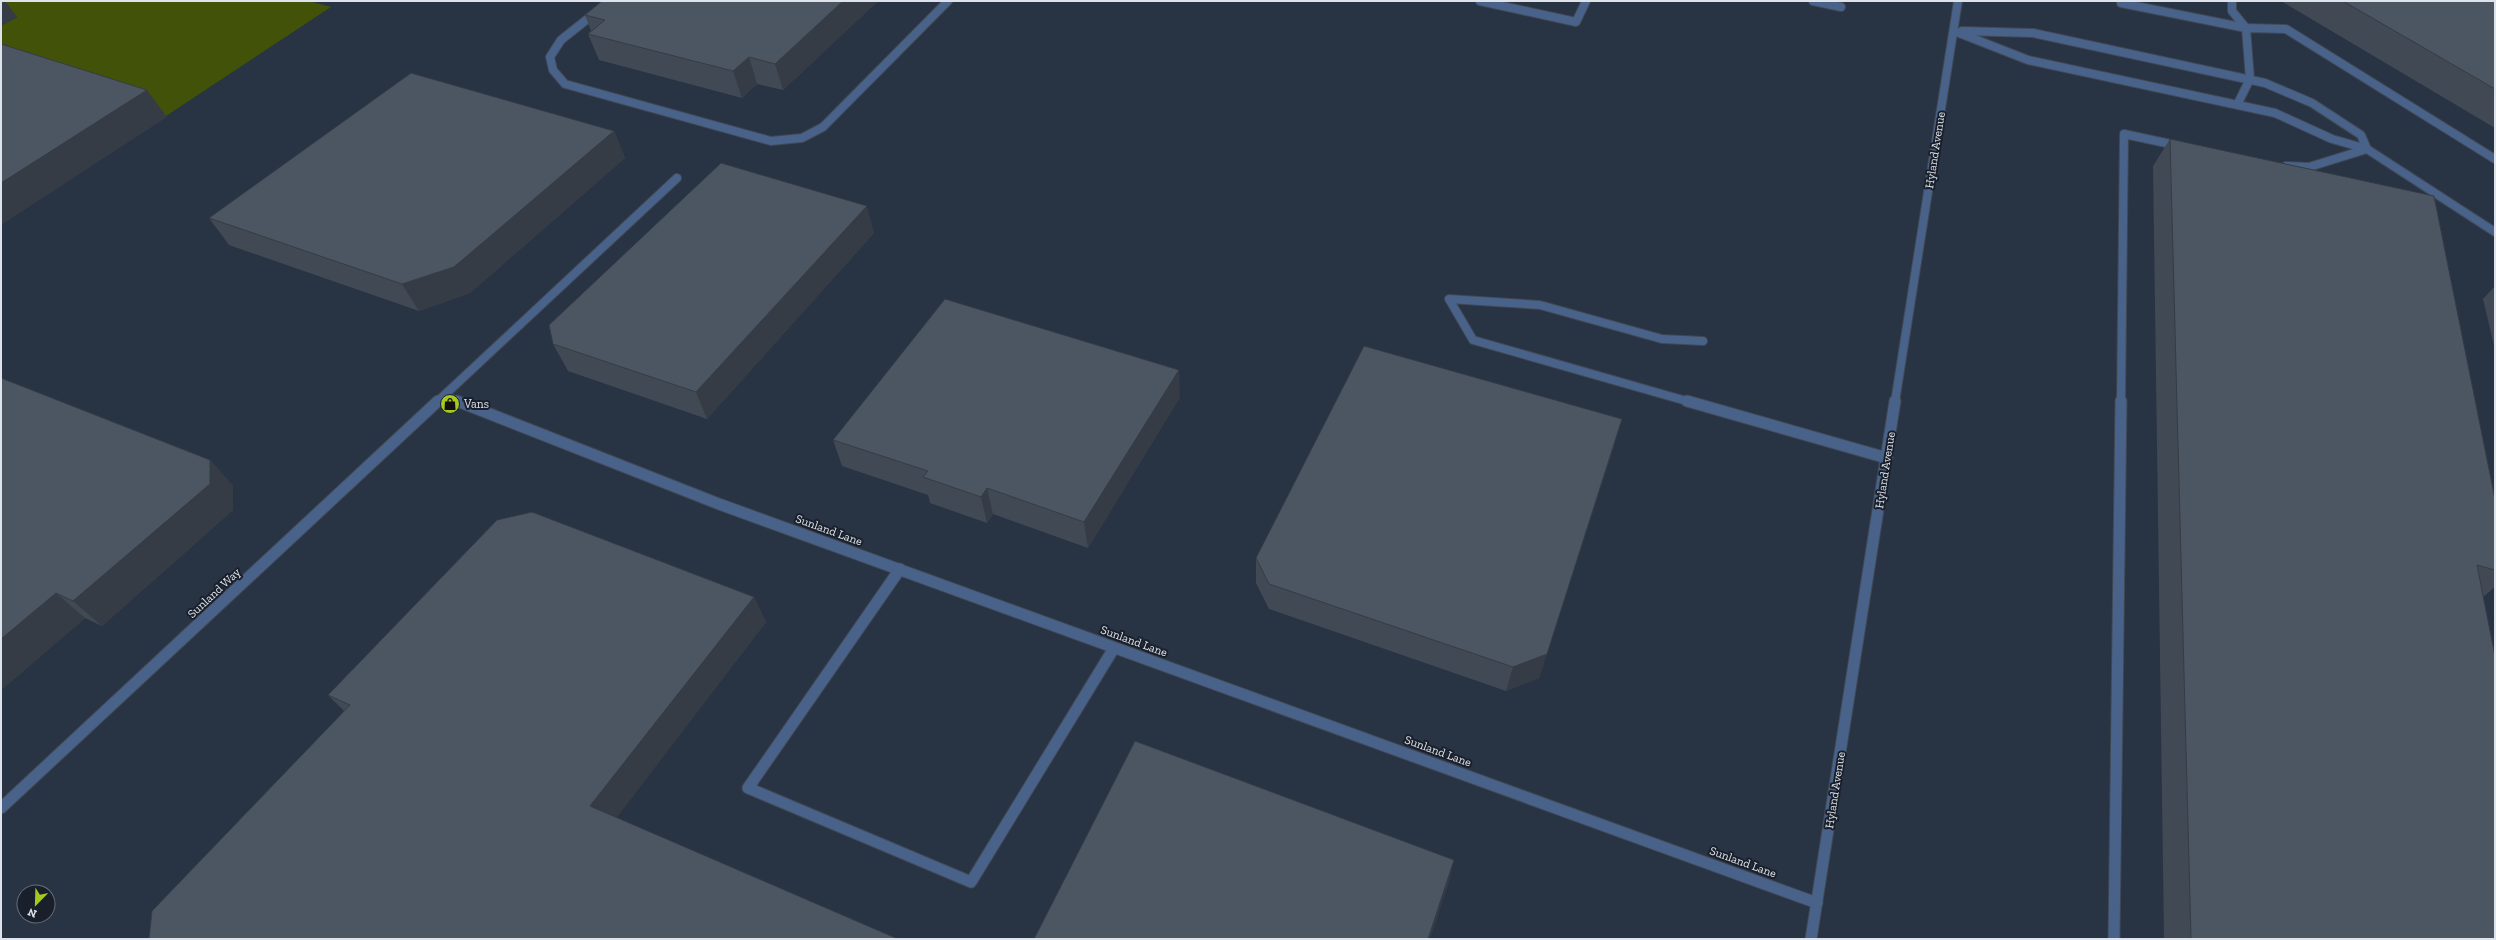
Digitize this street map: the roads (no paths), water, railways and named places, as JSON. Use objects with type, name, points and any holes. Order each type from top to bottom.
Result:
[{"type":"street","points":[[610,1],[560,40],[550,57],[553,70],[565,84],[771,141],[802,138],[823,127],[948,1]]},
{"type":"street","points":[[1480,1],[1576,22],[1586,1]]},
{"type":"street","points":[[1813,1],[1841,8]]},
{"type":"street","name":"Hyland Avenue","points":[[1812,939],[1958,1]]},
{"type":"street","points":[[2122,1],[2122,3],[2246,28],[2286,29],[2495,159]]},
{"type":"street","points":[[2232,1],[2232,11],[2246,28],[2250,79],[2238,103]]},
{"type":"street","points":[[1954,31],[2033,33],[2250,79],[2286,90],[2312,103],[2361,135],[2366,149]]},
{"type":"street","points":[[1954,31],[2028,60],[2238,103],[2275,113],[2332,139],[2366,149],[2495,232]]},
{"type":"street","points":[[2114,939],[2124,134],[2193,149]]},
{"type":"street","points":[[2279,166],[2309,167],[2366,149]]},
{"type":"street","name":"Sunland Way","points":[[1,808],[677,178]]},
{"type":"street","points":[[1702,341],[1662,339],[1540,305],[1449,299],[1472,340],[1887,458]]},
{"type":"street","name":"Sunland Lane","points":[[444,396],[558,439],[719,504],[1817,903]]},
{"type":"street","points":[[900,569],[748,788],[971,882],[1114,648]]},
{"type":"place","name":"Vans","points":[[450,404]]}]
